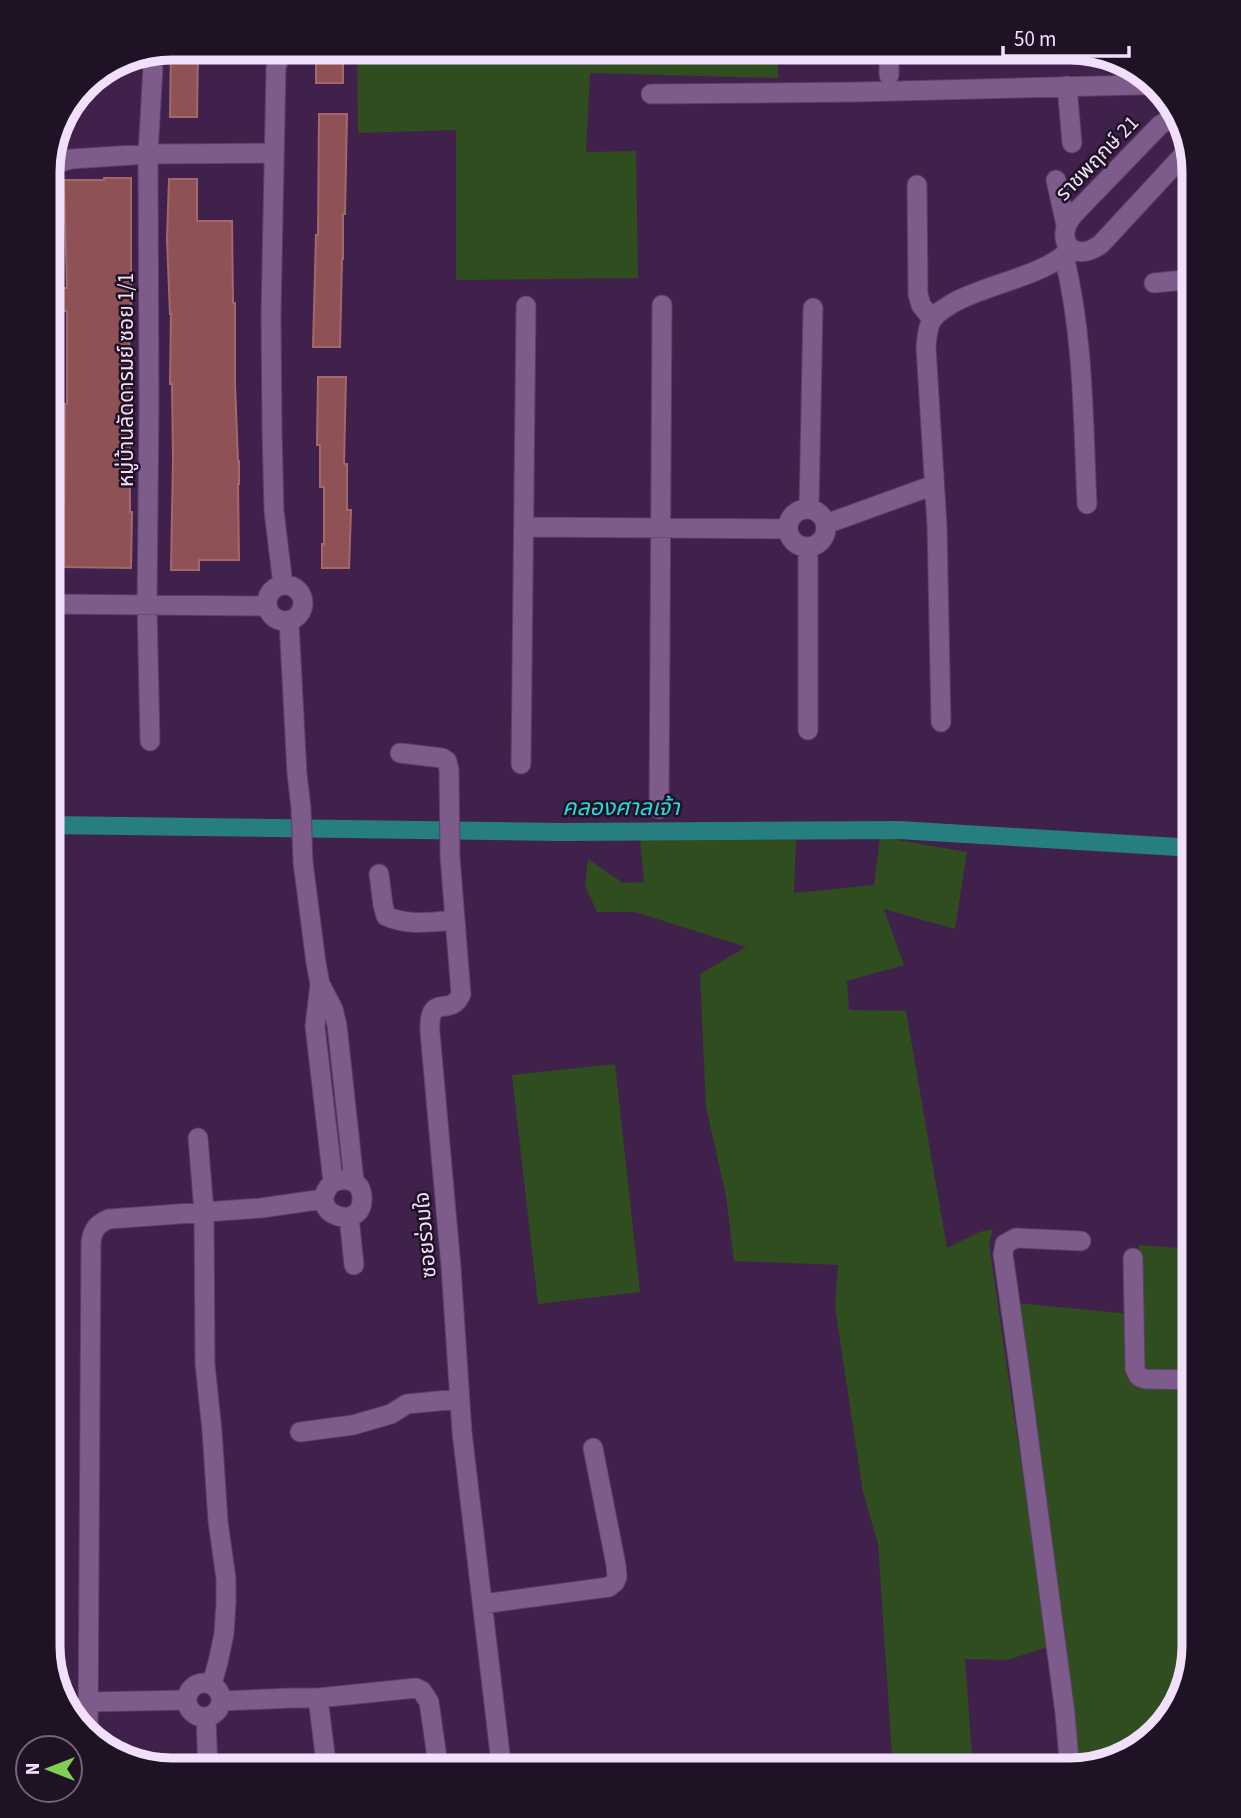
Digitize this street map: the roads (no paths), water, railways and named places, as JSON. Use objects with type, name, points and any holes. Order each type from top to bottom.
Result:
[{"type":"street","points":[[278,60],[271,316],[272,444],[274,511],[283,585]]},
{"type":"street","points":[[889,60],[889,75]]},
{"type":"street","name":"หมู่บ้านลัดดารมย์ ซอย 1/1","points":[[150,741],[147,606],[148,154],[153,67]]},
{"type":"street","points":[[651,93],[1140,85]]},
{"type":"street","points":[[1067,86],[1072,143]]},
{"type":"street","name":"ราชพฤกษ์ 21","points":[[1087,504],[1080,360],[1065,237],[1066,225],[1160,125],[1169,121]]},
{"type":"street","points":[[60,162],[148,154],[274,153]]},
{"type":"street","points":[[941,722],[937,526],[926,347],[932,319],[962,298],[1042,268],[1067,252],[1087,252],[1101,244],[1181,158]]},
{"type":"street","points":[[1056,180],[1066,225]]},
{"type":"street","points":[[917,185],[918,294],[921,305],[932,319]]},
{"type":"street","points":[[1154,283],[1182,280]]},
{"type":"street","points":[[659,809],[662,305]]},
{"type":"street","points":[[521,764],[527,306]]},
{"type":"street","points":[[809,509],[813,308]]},
{"type":"street","points":[[826,524],[934,485]]},
{"type":"street","points":[[809,509],[820,513],[826,524],[824,537],[820,542],[808,547],[794,542],[788,529],[794,514],[799,510],[809,509]]},
{"type":"street","points":[[524,527],[788,529]]},
{"type":"street","points":[[808,547],[808,730]]},
{"type":"street","points":[[283,585],[298,590],[304,604],[301,612],[289,622],[274,619],[267,606],[271,591],[283,585]]},
{"type":"street","points":[[60,606],[267,606]]},
{"type":"street","points":[[289,622],[303,862],[320,984],[333,1009],[337,1025],[354,1181],[361,1192],[362,1200],[355,1213],[342,1218],[329,1212],[315,1026],[320,984]]},
{"type":"street","name":"ซอยร่วมใจ","points":[[401,753],[442,758],[447,761],[449,770],[450,857],[461,994],[455,1004],[435,1009],[430,1017],[459,1399],[500,1758]]},
{"type":"street","points":[[379,874],[386,916],[409,923],[455,920]]},
{"type":"street","points":[[198,1138],[204,1212],[205,1364],[226,1591],[224,1633],[218,1662],[217,1693],[217,1712],[206,1718],[195,1715],[188,1706],[191,1689],[200,1683],[217,1693],[292,1698],[416,1688],[426,1695],[429,1702],[437,1758]]},
{"type":"street","points":[[88,1721],[92,1232],[97,1225],[109,1219],[261,1208],[328,1191],[345,1179],[354,1181]]},
{"type":"street","points":[[349,1217],[354,1265]]},
{"type":"street","points":[[1069,1758],[1003,1254],[1005,1244],[1016,1238],[1081,1241]]},
{"type":"street","points":[[1133,1258],[1135,1368],[1138,1376],[1146,1379],[1182,1380]]},
{"type":"street","points":[[300,1432],[353,1425],[391,1414],[407,1404],[459,1399]]},
{"type":"street","points":[[482,1604],[598,1589],[615,1583],[617,1565],[593,1448]]},
{"type":"street","points":[[318,1698],[326,1758]]},
{"type":"street","points":[[88,1702],[187,1700]]},
{"type":"street","points":[[206,1718],[208,1758]]},
{"type":"waterway","name":"คลองศาลเจ้า","points":[[60,825],[562,832],[899,830],[1182,847]]}]
